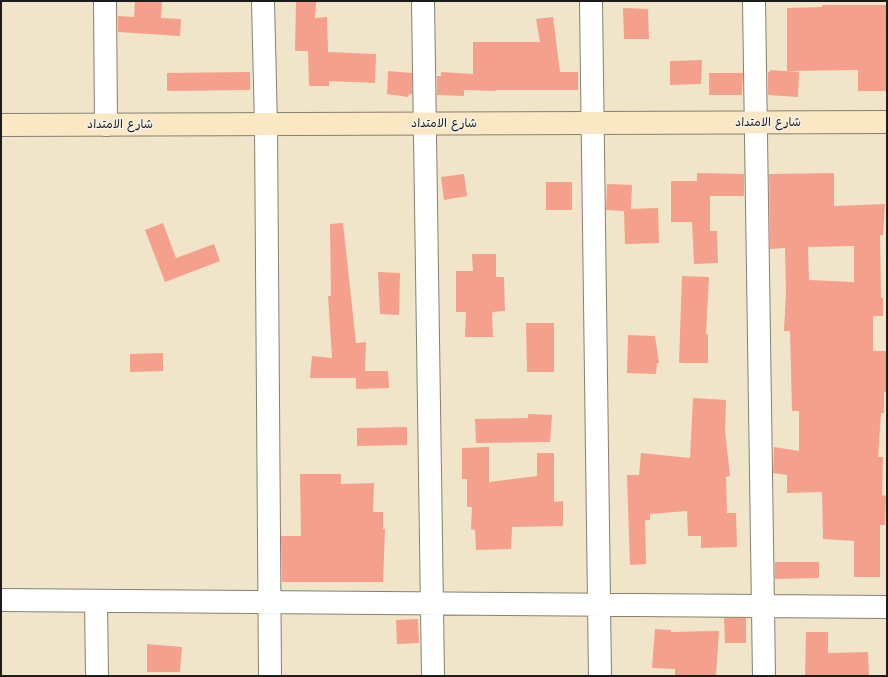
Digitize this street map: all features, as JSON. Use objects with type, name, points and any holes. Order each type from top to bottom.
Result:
[{"type":"street","points":[[105,1],[106,125]]},
{"type":"street","points":[[263,1],[266,126],[270,676]]},
{"type":"street","points":[[423,1],[433,676]]},
{"type":"street","points":[[591,1],[600,676]]},
{"type":"street","points":[[754,1],[754,123],[764,606],[764,676]]},
{"type":"street","name":"شارع الامتداد","points":[[1,125],[266,126],[887,122]]},
{"type":"street","points":[[1,600],[887,607]]},
{"type":"street","points":[[96,601],[97,676]]},
{"type":"building","points":[[135,1],[162,1],[161,18],[181,19],[180,36],[118,32],[118,16],[134,17]]},
{"type":"building","points":[[296,1],[316,1],[315,18],[327,17],[328,52],[376,54],[375,83],[329,81],[329,86],[309,86],[308,51],[295,51]]},
{"type":"building","points":[[822,5],[887,5],[887,91],[858,91],[858,70],[787,71],[787,8],[822,7]]},
{"type":"building","points":[[623,8],[648,9],[649,39],[624,39]]},
{"type":"building","points":[[553,17],[560,72],[578,72],[578,90],[464,90],[464,96],[437,95],[437,76],[441,76],[441,72],[473,74],[473,42],[540,42],[536,19]]},
{"type":"building","points":[[702,60],[701,84],[670,85],[670,61]]},
{"type":"building","points":[[770,70],[799,72],[798,97],[768,95],[768,72],[770,72]]},
{"type":"building","points":[[388,71],[412,73],[412,94],[409,94],[408,97],[387,94]]},
{"type":"building","points":[[250,72],[250,90],[167,91],[167,73]]},
{"type":"building","points":[[709,73],[743,73],[742,95],[709,95]]},
{"type":"building","points":[[697,173],[744,174],[744,196],[710,196],[710,231],[717,231],[718,263],[694,264],[692,222],[671,222],[671,181],[697,181]]},
{"type":"building","points":[[834,173],[834,206],[885,204],[883,235],[880,235],[881,298],[883,298],[883,316],[873,316],[873,351],[887,351],[887,392],[884,392],[884,413],[881,413],[878,457],[883,457],[882,495],[886,496],[885,525],[880,525],[880,577],[854,577],[854,541],[823,539],[822,492],[787,493],[787,475],[773,473],[774,447],[799,451],[799,411],[792,411],[790,331],[784,331],[786,293],[785,248],[770,249],[769,174]],"holes":[[[854,246],[854,282],[809,280],[808,247]]]},
{"type":"building","points":[[464,174],[467,196],[444,200],[441,177]]},
{"type":"building","points":[[546,182],[572,182],[572,210],[546,210]]},
{"type":"building","points":[[607,184],[632,185],[631,209],[658,208],[659,243],[625,244],[624,211],[606,210]]},
{"type":"building","points":[[163,223],[176,258],[214,244],[220,261],[165,282],[145,230]]},
{"type":"building","points":[[343,223],[356,343],[366,342],[365,371],[388,371],[389,388],[356,389],[356,378],[310,378],[312,356],[332,358],[328,296],[331,296],[330,224]]},
{"type":"building","points":[[472,254],[496,254],[496,277],[504,277],[505,311],[492,312],[493,337],[465,337],[466,312],[456,312],[456,271],[473,271]]},
{"type":"building","points":[[378,272],[400,273],[399,315],[380,314]]},
{"type":"building","points":[[682,276],[709,277],[706,334],[708,334],[708,363],[679,363]]},
{"type":"building","points":[[526,323],[554,323],[554,372],[527,372]]},
{"type":"building","points":[[628,335],[655,336],[659,363],[657,363],[656,374],[627,373]]},
{"type":"building","points":[[163,353],[163,371],[130,372],[130,354]]},
{"type":"building","points":[[693,398],[726,400],[725,430],[730,476],[726,477],[727,513],[736,513],[737,547],[701,548],[701,536],[688,536],[687,511],[650,514],[650,520],[645,520],[646,564],[630,565],[627,475],[639,475],[641,453],[690,458]]},
{"type":"building","points":[[528,414],[552,415],[550,442],[476,443],[475,419],[528,418]]},
{"type":"building","points":[[407,427],[407,445],[357,446],[357,428]]},
{"type":"building","points":[[489,447],[489,482],[537,476],[537,453],[554,453],[554,502],[563,501],[563,526],[512,527],[511,549],[476,550],[475,530],[471,529],[472,507],[467,507],[467,479],[462,479],[462,448]]},
{"type":"building","points":[[300,474],[341,474],[341,484],[374,483],[373,512],[383,512],[383,529],[385,529],[383,582],[282,582],[281,536],[301,536]]},
{"type":"building","points":[[775,562],[819,562],[819,578],[775,579]]},
{"type":"building","points":[[724,618],[746,618],[746,643],[725,643]]},
{"type":"building","points":[[418,619],[419,643],[397,644],[396,620]]},
{"type":"building","points":[[655,629],[671,630],[671,632],[719,631],[716,676],[675,676],[675,669],[652,668]]},
{"type":"building","points":[[806,632],[828,632],[828,653],[868,652],[869,676],[805,676]]},
{"type":"building","points":[[147,644],[182,647],[180,672],[147,672]]}]
